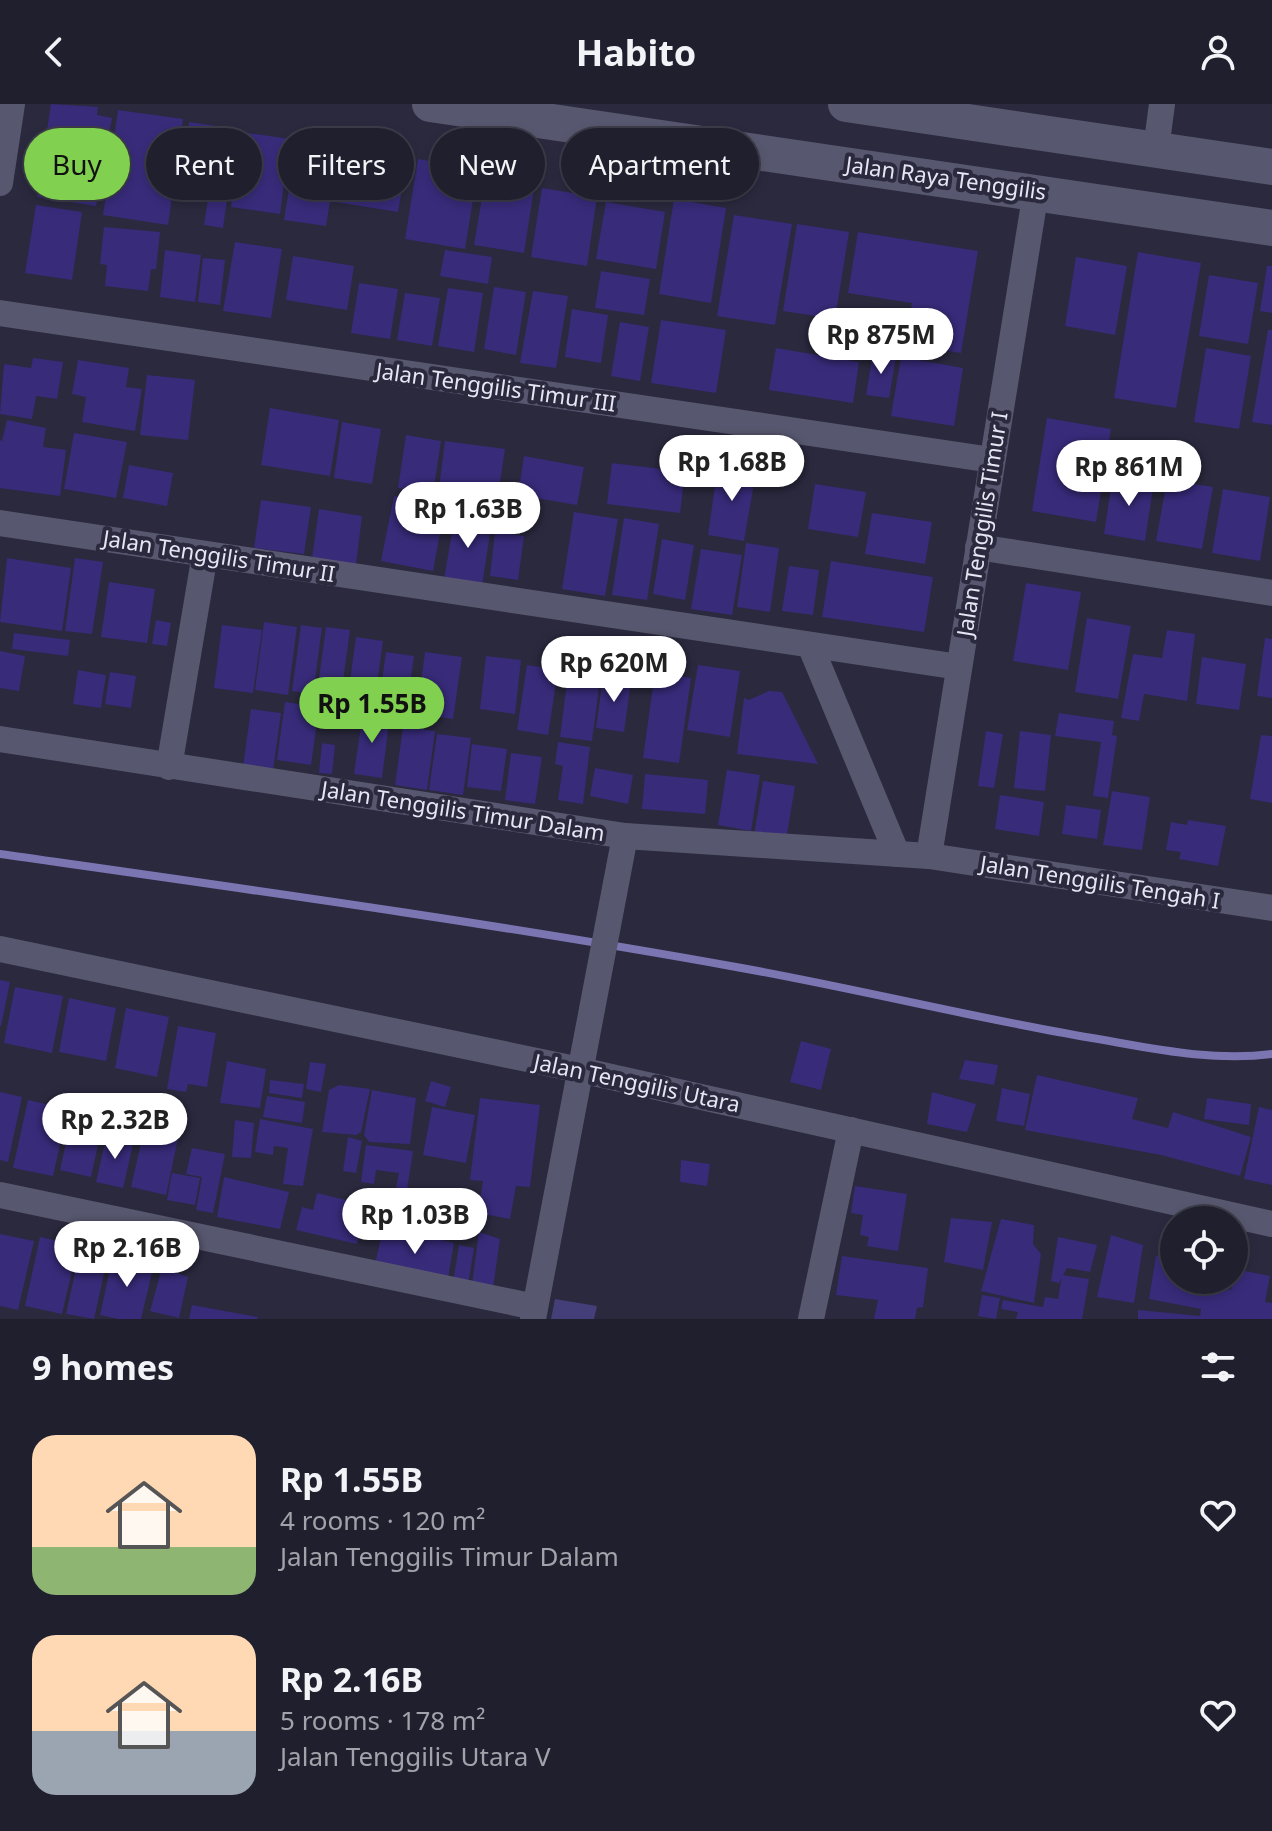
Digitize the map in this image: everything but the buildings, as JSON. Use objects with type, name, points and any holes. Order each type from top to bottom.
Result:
[{"type":"main road","name":"Jalan Raya Tenggilis","points":[[430,104],[1272,228]]},
{"type":"main road","points":[[846,104],[1272,167]]},
{"type":"street","points":[[0,183],[12,104]]},
{"type":"street","points":[[1156,149],[1162,104]]},
{"type":"street","name":"Jalan Tenggilis Timur I","points":[[929,856],[1036,191]]},
{"type":"street","name":"Jalan Tenggilis Timur III","points":[[0,313],[992,460]]},
{"type":"street","name":"Jalan Tenggilis Timur II","points":[[0,523],[959,667]]},
{"type":"street","points":[[978,547],[1272,593]]},
{"type":"street","points":[[169,767],[205,554]]},
{"type":"street","points":[[810,645],[897,854]]},
{"type":"street","name":"Jalan Tenggilis Timur Dalam","points":[[0,739],[625,836],[929,856]]},
{"type":"street","points":[[0,1195],[534,1313],[625,836]]},
{"type":"street","name":"Jalan Tenggilis Tengah I","points":[[929,856],[1272,908]]},
{"type":"street","name":"Jalan Tenggilis Utara","points":[[0,949],[580,1070],[1272,1224]]},
{"type":"street","points":[[811,1319],[851,1130]]},
{"type":"shaded area","points":[[555,1299],[597,1306],[594,1319],[551,1319]]},
{"type":"waterway","points":[[0,854],[369,907],[644,951],[1159,1050],[1227,1056],[1272,1054]]}]
